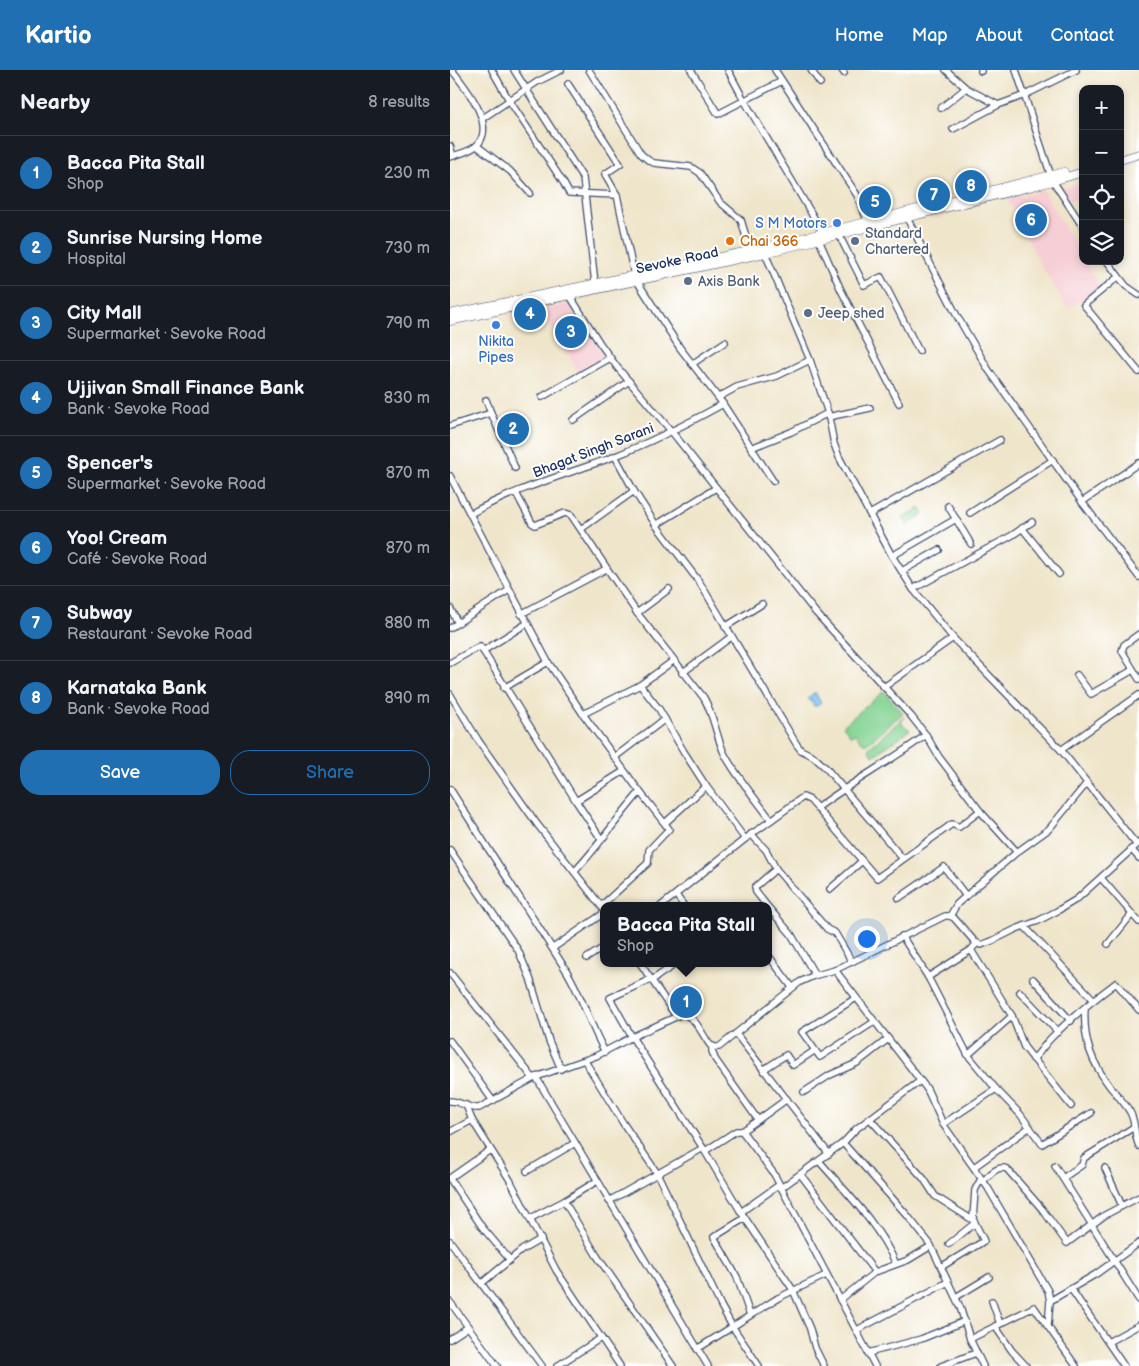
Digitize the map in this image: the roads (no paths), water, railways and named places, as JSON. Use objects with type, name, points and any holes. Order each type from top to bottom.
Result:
[{"type":"main road","points":[[1124,155],[1139,150]]},
{"type":"main road","points":[[1124,159],[1139,154]]},
{"type":"main road","name":"Sevoke Road","points":[[1052,178],[1079,168]]},
{"type":"main road","name":"Sevoke Road","points":[[822,236],[839,236],[919,211],[1079,173]]},
{"type":"main road","name":"Sevoke Road","points":[[450,314],[569,292],[764,251],[868,222],[906,215]]},
{"type":"main road","name":"Sevoke Road","points":[[450,321],[569,292],[594,283],[636,278],[750,250],[764,251]]},
{"type":"street","points":[[450,146],[452,156],[477,146],[482,133],[483,118],[468,92],[452,70]]},
{"type":"street","points":[[492,70],[509,100],[569,193],[617,196]]},
{"type":"street","points":[[514,70],[581,173],[586,194],[588,236],[594,283]]},
{"type":"street","points":[[483,118],[526,88],[553,72],[561,70]]},
{"type":"street","points":[[590,70],[641,154],[654,163],[691,167],[700,173],[720,202],[741,220],[750,250]]},
{"type":"street","points":[[691,70],[718,114],[782,81]]},
{"type":"street","points":[[728,70],[822,236],[841,290],[899,402]]},
{"type":"street","points":[[775,70],[857,195],[868,222]]},
{"type":"street","points":[[811,70],[820,83]]},
{"type":"street","points":[[946,70],[966,88],[998,105]]},
{"type":"street","points":[[1016,70],[1052,178],[1079,221]]},
{"type":"street","points":[[953,129],[998,105],[1025,95],[1076,70]]},
{"type":"street","points":[[568,84],[620,164],[605,174],[617,196],[636,278],[692,364],[724,404],[773,481]]},
{"type":"street","points":[[942,108],[966,88]]},
{"type":"street","points":[[477,146],[510,171],[530,193]]},
{"type":"street","points":[[906,215],[972,343],[988,369],[1082,502],[1139,577]]},
{"type":"street","points":[[839,236],[864,285],[881,277],[919,351]]},
{"type":"street","points":[[712,1046],[720,1047],[792,987],[806,978],[835,970],[944,916],[950,916],[977,943],[985,944],[1038,921],[1077,899],[1138,844],[1061,750],[953,638],[913,588],[892,556],[839,458],[828,415],[810,360],[764,251]]},
{"type":"street","points":[[1110,265],[1126,286],[1139,295]]},
{"type":"street","points":[[1118,277],[1084,304],[1139,372]]},
{"type":"street","points":[[569,292],[610,358],[628,381],[672,432],[816,612],[898,701],[926,735],[980,812],[1017,852]]},
{"type":"street","points":[[692,364],[725,342]]},
{"type":"street","points":[[542,398],[610,358]]},
{"type":"street","points":[[719,397],[737,387],[777,376],[810,360]]},
{"type":"street","points":[[573,420],[628,381]]},
{"type":"street","points":[[486,400],[515,468]]},
{"type":"street","name":"Bhagat Singh Sarani","points":[[470,514],[500,498],[615,456],[672,432],[724,404]]},
{"type":"street","points":[[751,448],[828,415],[870,408]]},
{"type":"street","points":[[450,426],[490,413]]},
{"type":"street","points":[[870,514],[1000,440]]},
{"type":"street","points":[[615,456],[634,491],[656,525],[696,576],[800,750],[818,761],[844,788],[903,859]]},
{"type":"street","points":[[970,512],[1053,460]]},
{"type":"street","points":[[1082,502],[1138,465]]},
{"type":"street","points":[[450,476],[453,489],[470,514],[526,624],[548,662],[614,757],[670,829],[649,850],[648,863],[610,902]]},
{"type":"street","points":[[656,525],[716,488]]},
{"type":"street","points":[[581,529],[634,491]]},
{"type":"street","points":[[516,493],[533,524],[539,525],[566,512],[570,514],[637,613],[682,673],[700,691],[708,706],[721,746],[728,760],[771,820]]},
{"type":"street","points":[[948,506],[971,544]]},
{"type":"street","points":[[892,556],[956,519]]},
{"type":"street","points":[[913,588],[1032,522]]},
{"type":"street","points":[[1022,528],[1058,574]]},
{"type":"street","points":[[902,571],[939,550]]},
{"type":"street","points":[[522,614],[606,568]]},
{"type":"street","points":[[637,613],[669,588]]},
{"type":"street","points":[[450,628],[509,590]]},
{"type":"street","points":[[725,627],[762,604]]},
{"type":"street","points":[[450,608],[458,623]]},
{"type":"street","points":[[483,651],[526,624]]},
{"type":"street","points":[[1139,634],[1124,644],[1122,648],[1123,653],[1139,679]]},
{"type":"street","points":[[682,673],[731,637]]},
{"type":"street","points":[[884,687],[953,638]]},
{"type":"street","points":[[450,662],[480,646],[504,688],[602,839]]},
{"type":"street","points":[[583,714],[640,685],[673,661]]},
{"type":"street","points":[[504,688],[548,662]]},
{"type":"street","points":[[1077,675],[1091,694],[1134,670]]},
{"type":"street","points":[[640,685],[665,719],[706,786],[745,839]]},
{"type":"street","points":[[450,694],[478,740],[537,824],[575,871],[600,907]]},
{"type":"street","points":[[1061,750],[1139,695]]},
{"type":"street","points":[[614,757],[665,719]]},
{"type":"street","points":[[817,808],[844,788],[874,772],[926,735]]},
{"type":"street","points":[[576,801],[624,770]]},
{"type":"street","points":[[950,916],[957,904],[966,896],[1017,852],[1050,829],[1087,782]]},
{"type":"street","points":[[665,824],[706,786]]},
{"type":"street","points":[[450,790],[553,948],[579,993],[593,1030],[605,1052]]},
{"type":"street","points":[[575,871],[589,857],[619,816],[640,792]]},
{"type":"street","points":[[666,902],[751,834],[803,797],[809,798],[876,878],[952,824],[959,827],[980,812]]},
{"type":"street","points":[[751,834],[766,850],[776,869],[827,929],[835,932],[852,962]]},
{"type":"street","points":[[1131,849],[1139,858]]},
{"type":"street","points":[[450,850],[518,950],[530,978],[549,1042],[561,1069]]},
{"type":"street","points":[[830,889],[862,861]]},
{"type":"street","points":[[899,898],[944,867],[966,896]]},
{"type":"street","points":[[765,902],[756,892],[755,887],[776,869]]},
{"type":"street","points":[[1101,878],[1139,922]]},
{"type":"street","points":[[676,895],[681,902]]},
{"type":"street","points":[[772,911],[791,934],[815,976]]},
{"type":"street","points":[[553,948],[600,912]]},
{"type":"street","points":[[1108,944],[1132,914]]},
{"type":"street","points":[[1024,926],[1094,1000]]},
{"type":"street","points":[[902,936],[928,977],[968,1055],[1020,1114],[1042,1144],[1090,1112]]},
{"type":"street","points":[[928,977],[971,950],[977,943]]},
{"type":"street","points":[[587,958],[600,950]]},
{"type":"street","points":[[971,950],[1012,1016],[1021,1043],[1071,1106]]},
{"type":"street","points":[[772,960],[792,987]]},
{"type":"street","points":[[643,967],[676,1016]]},
{"type":"street","points":[[670,967],[651,979],[610,998],[741,1212],[793,1290],[808,1323],[815,1348],[824,1366]]},
{"type":"street","points":[[835,970],[931,1096],[942,1124],[982,1180],[1048,1291],[1050,1301],[1048,1326]]},
{"type":"street","points":[[450,973],[535,1078],[707,1366]]},
{"type":"street","points":[[1033,979],[1071,1021]]},
{"type":"street","points":[[1033,1059],[1050,1039],[1116,983],[1139,1010]]},
{"type":"street","points":[[1020,992],[1058,1032]]},
{"type":"street","points":[[856,998],[802,1032],[814,1051],[820,1057],[874,1022]]},
{"type":"street","points":[[1085,1008],[1084,1023],[1086,1036],[1094,1062],[1100,1074],[1132,1114],[1139,1146]]},
{"type":"street","points":[[450,1101],[479,1108],[535,1078],[585,1061],[632,1036],[676,1016],[685,1014],[690,1016],[712,1046],[715,1059],[758,1120]]},
{"type":"street","points":[[968,1055],[1012,1016]]},
{"type":"street","points":[[736,1034],[828,1154]]},
{"type":"street","points":[[804,1092],[830,1075],[857,1063],[888,1039]]},
{"type":"street","points":[[450,1041],[493,1101]]},
{"type":"street","points":[[763,1070],[786,1055],[793,1065],[814,1051]]},
{"type":"street","points":[[585,1061],[623,1123],[657,1173],[732,1326],[759,1366]]},
{"type":"street","points":[[741,1212],[801,1175],[843,1144],[856,1129],[920,1081]]},
{"type":"street","points":[[942,1124],[996,1089]]},
{"type":"street","points":[[609,1201],[736,1131],[742,1131],[787,1100]]},
{"type":"street","points":[[466,1105],[472,1120],[510,1180],[531,1218],[556,1270],[620,1366]]},
{"type":"street","points":[[870,1119],[924,1179],[935,1196],[974,1221],[984,1240],[941,1267]]},
{"type":"street","points":[[450,1132],[472,1120]]},
{"type":"street","points":[[1063,1178],[1082,1165],[1084,1158],[1134,1127]]},
{"type":"street","points":[[974,1167],[1030,1128]]},
{"type":"street","points":[[742,1131],[770,1167],[875,1366]]},
{"type":"street","points":[[527,1171],[575,1143]]},
{"type":"street","points":[[843,1144],[907,1215],[931,1246],[956,1297],[970,1339],[983,1366]]},
{"type":"street","points":[[490,1150],[450,1179],[482,1228],[510,1260]]},
{"type":"street","points":[[819,1161],[866,1216],[886,1245],[896,1264]]},
{"type":"street","points":[[1055,1166],[1114,1262],[1139,1298]]},
{"type":"street","points":[[949,1244],[974,1221],[975,1190],[982,1180],[998,1168],[1007,1170],[1042,1209],[1067,1243],[1105,1215],[1139,1198]]},
{"type":"street","points":[[1105,1168],[1122,1206]]},
{"type":"street","points":[[801,1175],[875,1272]]},
{"type":"street","points":[[531,1218],[597,1181]]},
{"type":"street","points":[[564,1201],[597,1256],[673,1366]]},
{"type":"street","points":[[745,1218],[714,1237],[737,1277],[750,1316]]},
{"type":"street","points":[[482,1283],[522,1250],[541,1239]]},
{"type":"street","points":[[450,1241],[482,1283],[539,1365]]},
{"type":"street","points":[[1050,1301],[1114,1262],[1139,1243]]},
{"type":"street","points":[[840,1300],[875,1272],[908,1260],[931,1246]]},
{"type":"street","points":[[697,1350],[732,1326],[793,1290],[826,1275]]},
{"type":"street","points":[[956,1297],[988,1277]]},
{"type":"street","points":[[857,1330],[948,1282]]},
{"type":"street","points":[[1072,1289],[1124,1366]]},
{"type":"street","points":[[992,1301],[997,1325],[1012,1351],[1026,1366]]},
{"type":"street","points":[[450,1302],[497,1366]]},
{"type":"street","points":[[970,1339],[1034,1307],[1076,1366]]},
{"type":"street","points":[[868,1353],[921,1339],[965,1321]]},
{"type":"street","points":[[1108,1342],[1139,1325]]},
{"type":"street","points":[[450,1339],[468,1327]]},
{"type":"street","points":[[557,1366],[600,1338]]},
{"type":"street","points":[[941,1366],[976,1353]]},
{"type":"water","points":[[815,692],[821,703],[815,707],[808,698]]},
{"type":"place","name":"Karnataka Bank","points":[[971,186]]},
{"type":"place","name":"Subway","points":[[934,195]]},
{"type":"place","name":"Spencer's","points":[[875,202]]},
{"type":"place","name":"Yoo! Cream","points":[[1031,220]]},
{"type":"place","name":"S M Motors","points":[[837,223]]},
{"type":"place","name":"Chai 366","points":[[730,241]]},
{"type":"place","name":"Standard Chartered","points":[[855,241]]},
{"type":"place","name":"Axis Bank","points":[[688,281]]},
{"type":"place","name":"Jeep shed","points":[[808,313]]},
{"type":"place","name":"Ujjivan Small Finance Bank","points":[[530,314]]},
{"type":"place","name":"Nikita Pipes","points":[[496,325]]},
{"type":"place","name":"City Mall","points":[[571,332]]},
{"type":"place","name":"Sunrise Nursing Home","points":[[513,429]]},
{"type":"place","name":"Bacca Pita Stall","points":[[686,1002]]}]
